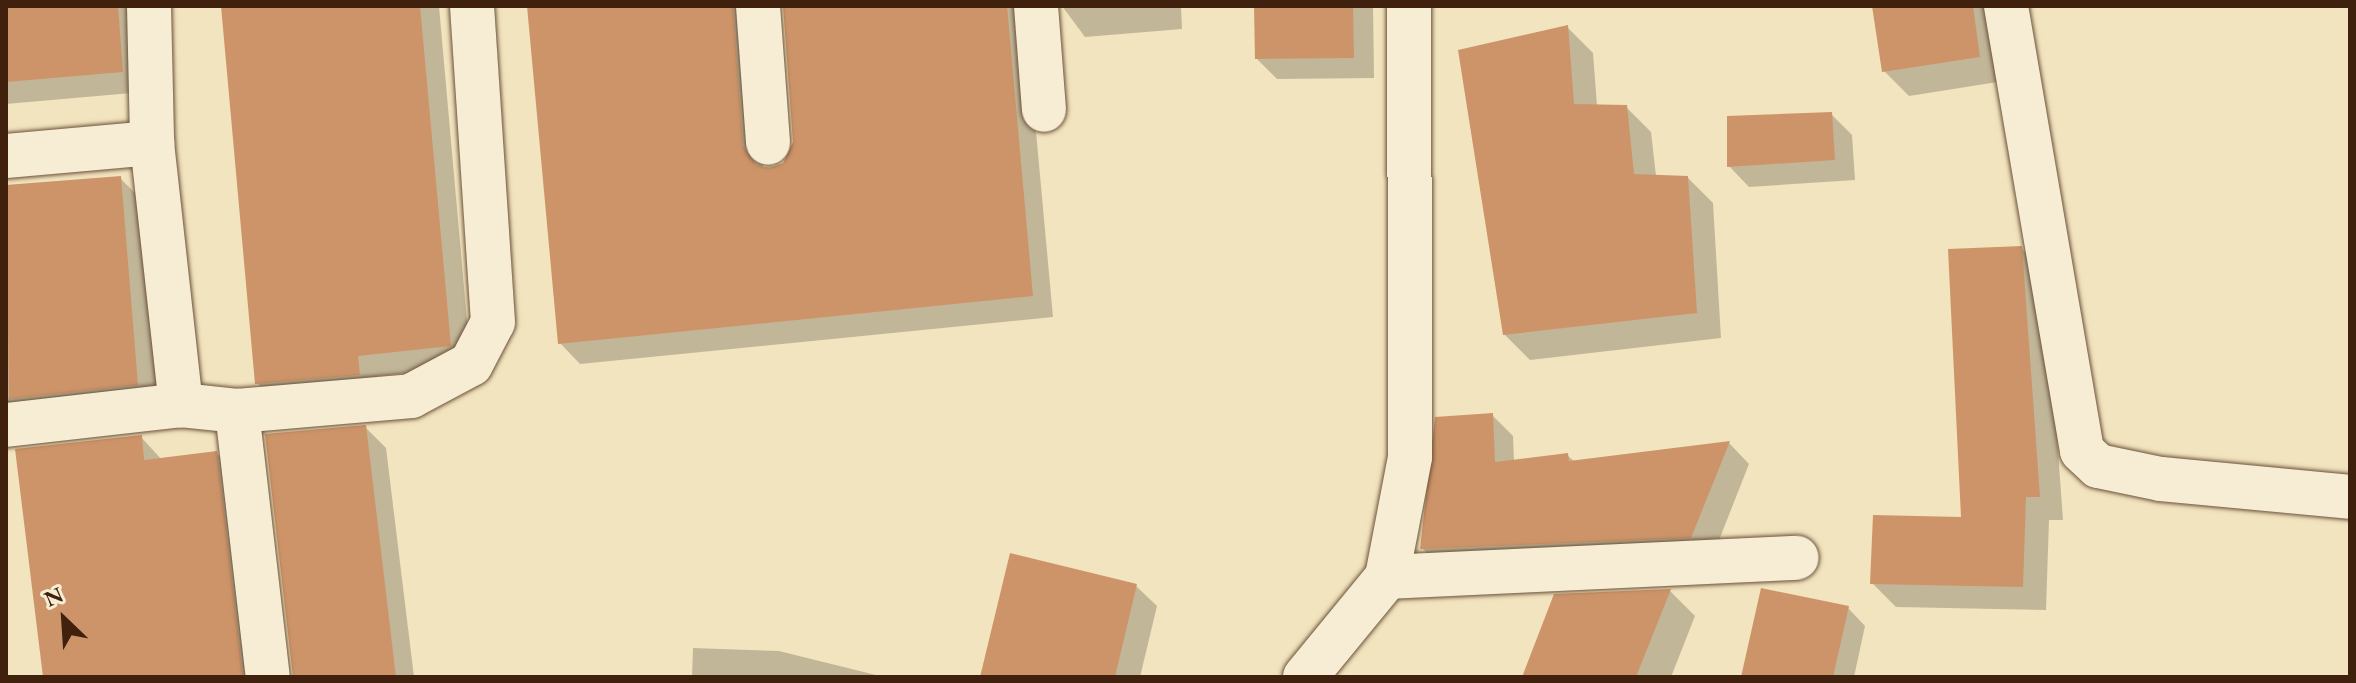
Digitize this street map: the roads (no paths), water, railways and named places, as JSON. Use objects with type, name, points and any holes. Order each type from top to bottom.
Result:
[{"type":"street","points":[[149,6],[152,143],[181,405]]},
{"type":"street","points":[[6,425],[181,405],[237,411],[411,396],[471,364],[493,322],[472,6]]},
{"type":"street","points":[[758,6],[768,143]]},
{"type":"street","points":[[1036,6],[1044,110]]},
{"type":"street","points":[[1305,677],[1387,577],[1410,457],[1409,6]]},
{"type":"street","points":[[2006,6],[2082,451],[2098,466],[2161,479],[2350,497]]},
{"type":"street","points":[[6,156],[152,143]]},
{"type":"street","points":[[237,411],[268,677]]},
{"type":"street","points":[[1387,577],[1797,558]]}]
